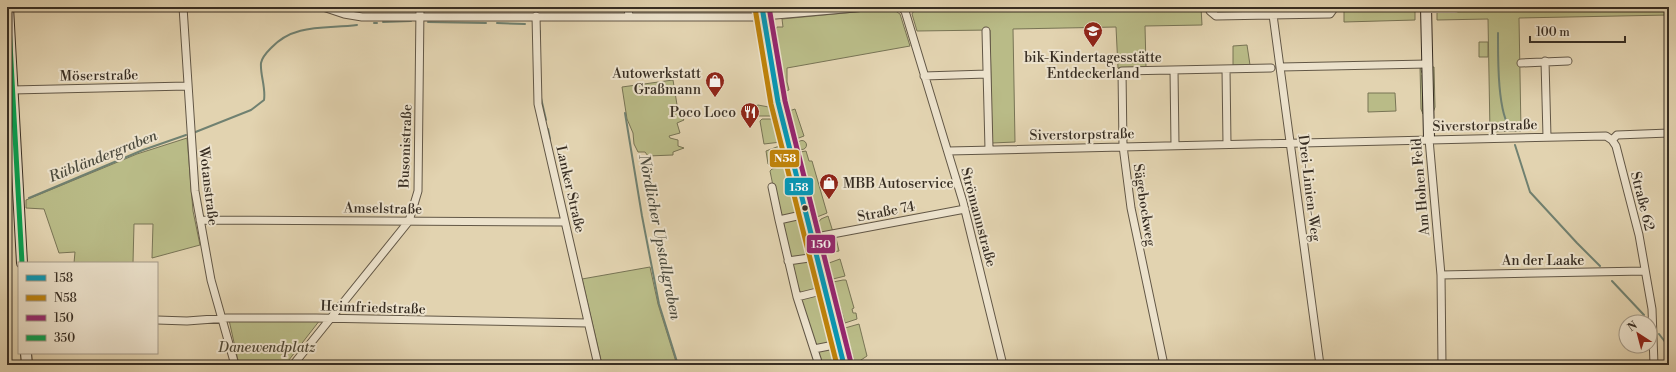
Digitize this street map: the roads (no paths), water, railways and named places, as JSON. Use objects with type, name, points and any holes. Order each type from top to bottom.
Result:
[{"type":"street","points":[[8,7],[22,262]]},
{"type":"street","name":"Wotanstraße","points":[[183,7],[192,160],[200,220],[211,280],[235,365]]},
{"type":"street","points":[[323,7],[354,16],[629,17],[866,7]]},
{"type":"street","name":"Busonistraße","points":[[293,365],[409,221],[418,191],[420,7]]},
{"type":"street","points":[[628,7],[629,17]]},
{"type":"street","name":"Strömannstraße","points":[[901,7],[904,11],[965,209],[1003,365]]},
{"type":"street","points":[[1210,7],[1210,11],[1216,16],[1330,14],[1335,7]]},
{"type":"street","name":"Am Hohen Feld","points":[[1426,7],[1429,139],[1441,275],[1442,365]]},
{"type":"street","points":[[763,12],[778,102],[844,365]]},
{"type":"street","name":"Drei-Linien-Weg","points":[[1273,15],[1320,365]]},
{"type":"street","name":"Lanker Straße","points":[[536,16],[538,104],[598,365]]},
{"type":"street","points":[[986,31],[989,149]]},
{"type":"street","points":[[1545,61],[1547,138]]},
{"type":"street","points":[[1521,63],[1568,61]]},
{"type":"street","points":[[1281,67],[1427,64]]},
{"type":"street","points":[[1176,145],[1174,70],[1271,68]]},
{"type":"street","points":[[1226,69],[1227,144]]},
{"type":"street","name":"Sägebockweg","points":[[1164,365],[1140,258],[1131,208],[1123,146],[1122,71],[1174,70]]},
{"type":"street","points":[[924,76],[987,74]]},
{"type":"street","name":"Möserstraße","points":[[12,90],[187,86]]},
{"type":"street","name":"Siverstorpstraße","points":[[948,151],[1606,136],[1612,140],[1617,135],[1669,133]]},
{"type":"street","name":"Straße 62","points":[[1612,140],[1616,146],[1632,204],[1645,271],[1652,309],[1654,365]]},
{"type":"street","points":[[772,187],[797,297],[819,365]]},
{"type":"street","name":"Straße 74","points":[[811,238],[965,209]]},
{"type":"street","points":[[779,220],[806,214]]},
{"type":"street","name":"Amselstraße","points":[[200,220],[565,222]]},
{"type":"street","points":[[788,261],[816,257]]},
{"type":"street","name":"An der Laake","points":[[1441,275],[1645,271]]},
{"type":"street","points":[[797,297],[825,290]]},
{"type":"street","name":"Heimfriedstraße","points":[[158,320],[187,321],[221,319],[588,323]]},
{"type":"street","points":[[814,349],[838,344]]},
{"type":"street","points":[[26,354],[27,365]]},
{"type":"waterway","name":"Nördlicher Upstallgraben","points":[[383,22],[411,21]]},
{"type":"waterway","name":"Nördlicher Upstallgraben","points":[[428,22],[486,23]]},
{"type":"waterway","name":"Nördlicher Upstallgraben","points":[[497,23],[525,24]]},
{"type":"waterway","name":"Rübländergraben","points":[[193,133],[251,110],[264,100],[261,63],[266,53],[280,40],[290,34],[300,31],[357,25]]},
{"type":"waterway","name":"Nördlicher Upstallgraben","points":[[540,31],[540,52]]},
{"type":"waterway","points":[[1498,33],[1498,69],[1501,98],[1506,121],[1511,129]]},
{"type":"waterway","name":"Nördlicher Upstallgraben","points":[[541,98],[546,120]]},
{"type":"waterway","name":"Nördlicher Upstallgraben","points":[[625,113],[642,216],[659,304],[678,365]]},
{"type":"waterway","name":"Nördlicher Upstallgraben","points":[[548,129],[550,139]]},
{"type":"waterway","name":"Rübländergraben","points":[[29,198],[143,150],[186,135]]},
{"type":"waterway","points":[[1515,145],[1530,192],[1600,266]]},
{"type":"waterway","name":"Rübländergraben","points":[[7,207],[11,205]]},
{"type":"waterway","points":[[1612,281],[1643,314]]},
{"type":"waterway","points":[[1659,334],[1669,347]]},
{"type":"place","name":"bik-Kindertagesstätte Entdeckerland","points":[[1093,48]]},
{"type":"place","name":"Autowerkstatt Graßmann","points":[[715,98]]},
{"type":"place","name":"Poco Loco","points":[[750,129]]},
{"type":"place","name":"MBB Autoservice","points":[[829,200]]},
{"type":"park label","name":"Danewendplatz","points":[[267,347]]}]
